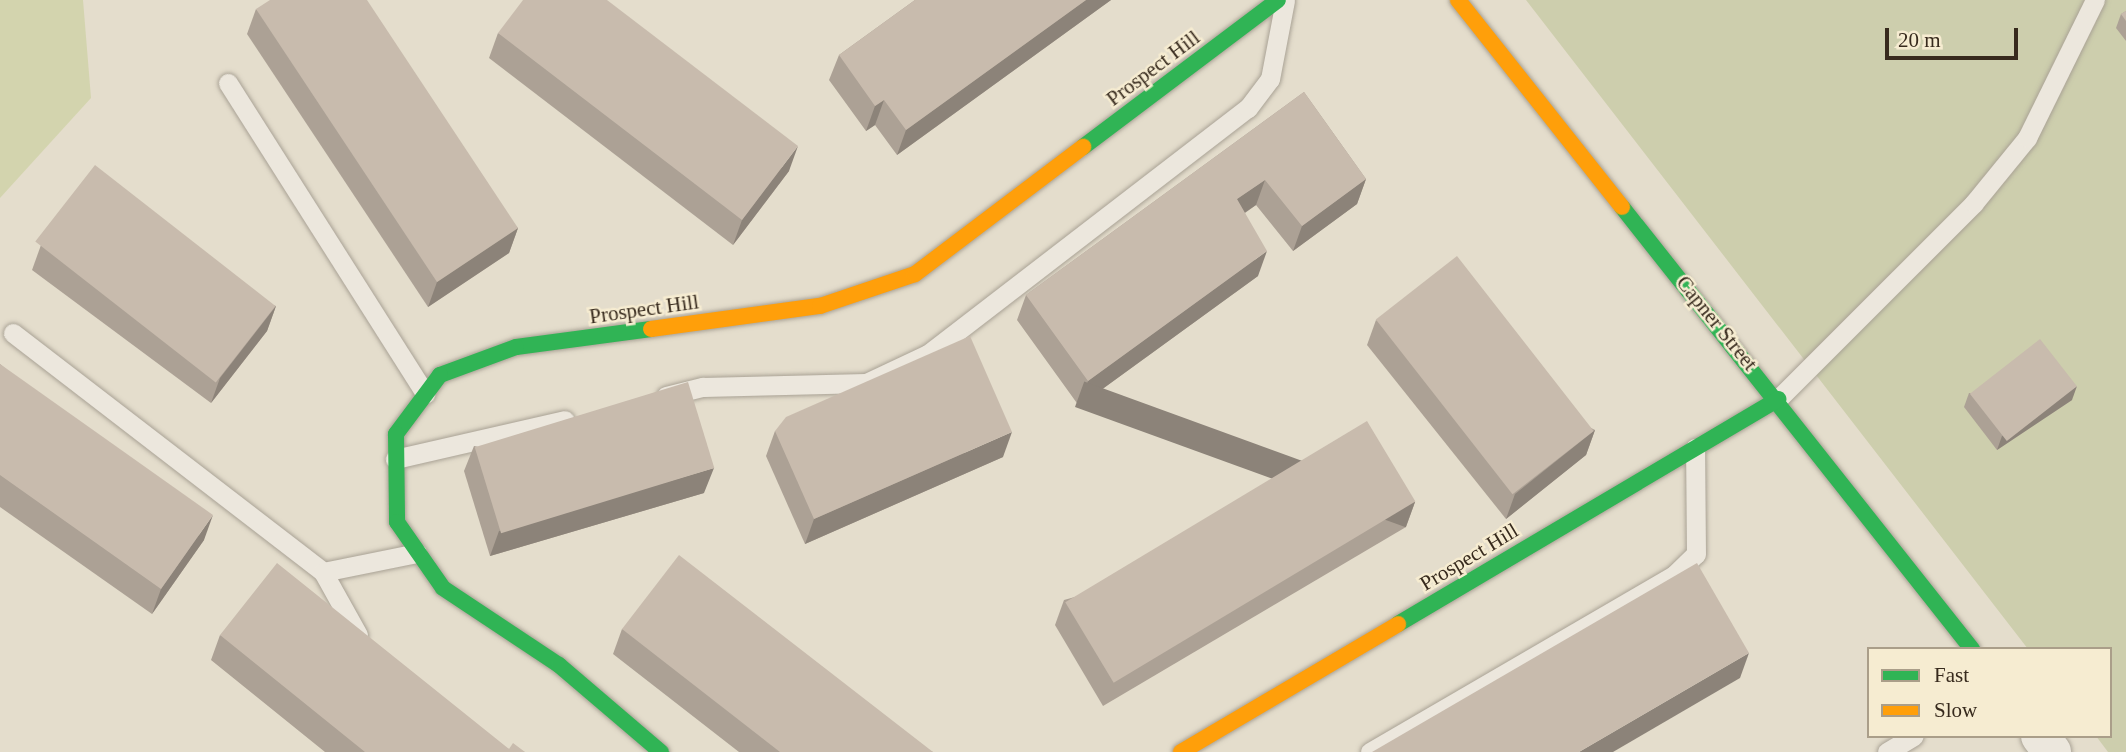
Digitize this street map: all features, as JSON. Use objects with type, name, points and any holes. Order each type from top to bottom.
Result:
[{"type":"street","name":"Prospect Hill","points":[[661,752],[559,666],[443,588],[397,522],[396,434],[440,374],[516,347],[820,306],[915,274],[1278,0]]},
{"type":"street","name":"Capner Street","points":[[1458,0],[1778,399],[1970,647]]},
{"type":"street","name":"Prospect Hill","points":[[1181,752],[1778,399]]},
{"type":"lane","points":[[649,401],[703,387],[866,383],[928,354],[1248,108],[1270,79],[1285,0]]},
{"type":"lane","points":[[1778,399],[1974,202],[2027,138],[2095,0]]},
{"type":"lane","points":[[228,83],[425,394]]},
{"type":"lane","points":[[13,333],[323,572],[345,619],[374,654]]},
{"type":"lane","points":[[396,459],[582,417]]},
{"type":"lane","points":[[1370,752],[1674,575],[1696,554],[1695,448]]},
{"type":"lane","points":[[323,572],[417,553]]},
{"type":"lane","points":[[1887,752],[1911,738]]},
{"type":"green space","points":[[0,0],[83,0],[91,98],[0,198]]},
{"type":"green space","points":[[1526,0],[2126,0],[2126,752],[2108,752],[2098,738],[2112,738],[2112,647],[2026,647]]},
{"type":"building","points":[[270,0],[367,0],[518,228],[437,282],[256,9]]},
{"type":"building","points":[[523,0],[607,0],[798,146],[742,220],[498,33]]},
{"type":"building","points":[[915,0],[1086,0],[906,130],[884,100],[875,106],[839,55]]},
{"type":"building","points":[[1304,92],[1366,179],[1302,226],[1265,180],[1237,199],[1267,251],[1088,381],[1026,295]]},
{"type":"building","points":[[95,165],[275,306],[216,382],[35,241]]},
{"type":"building","points":[[1457,256],[1594,431],[1513,494],[1376,319]]},
{"type":"building","points":[[970,336],[1012,432],[814,519],[775,431],[786,417]]},
{"type":"building","points":[[2040,339],[2077,386],[2007,441],[1970,394]]},
{"type":"building","points":[[0,364],[213,515],[161,589],[0,475]]},
{"type":"building","points":[[688,382],[714,468],[501,533],[475,447]]},
{"type":"building","points":[[1367,421],[1415,502],[1114,683],[1065,602]]},
{"type":"building","points":[[679,555],[933,752],[780,752],[622,629]]},
{"type":"building","points":[[277,563],[509,749],[513,743],[525,752],[365,752],[220,635]]},
{"type":"building","points":[[1697,563],[1749,653],[1579,752],[1372,752]]},
{"type":"traffic: fast","points":[[1083,147],[1278,0]]},
{"type":"traffic: fast","points":[[1622,207],[1970,647]]},
{"type":"traffic: fast","points":[[651,329],[516,347],[440,375],[396,434],[397,522],[443,588],[559,665],[661,752]]},
{"type":"traffic: fast","points":[[1398,624],[1778,399]]},
{"type":"traffic: slow","points":[[1458,0],[1622,207]]},
{"type":"traffic: slow","points":[[651,329],[820,306],[915,274],[1083,147]]},
{"type":"traffic: slow","points":[[1181,752],[1398,624]]}]
